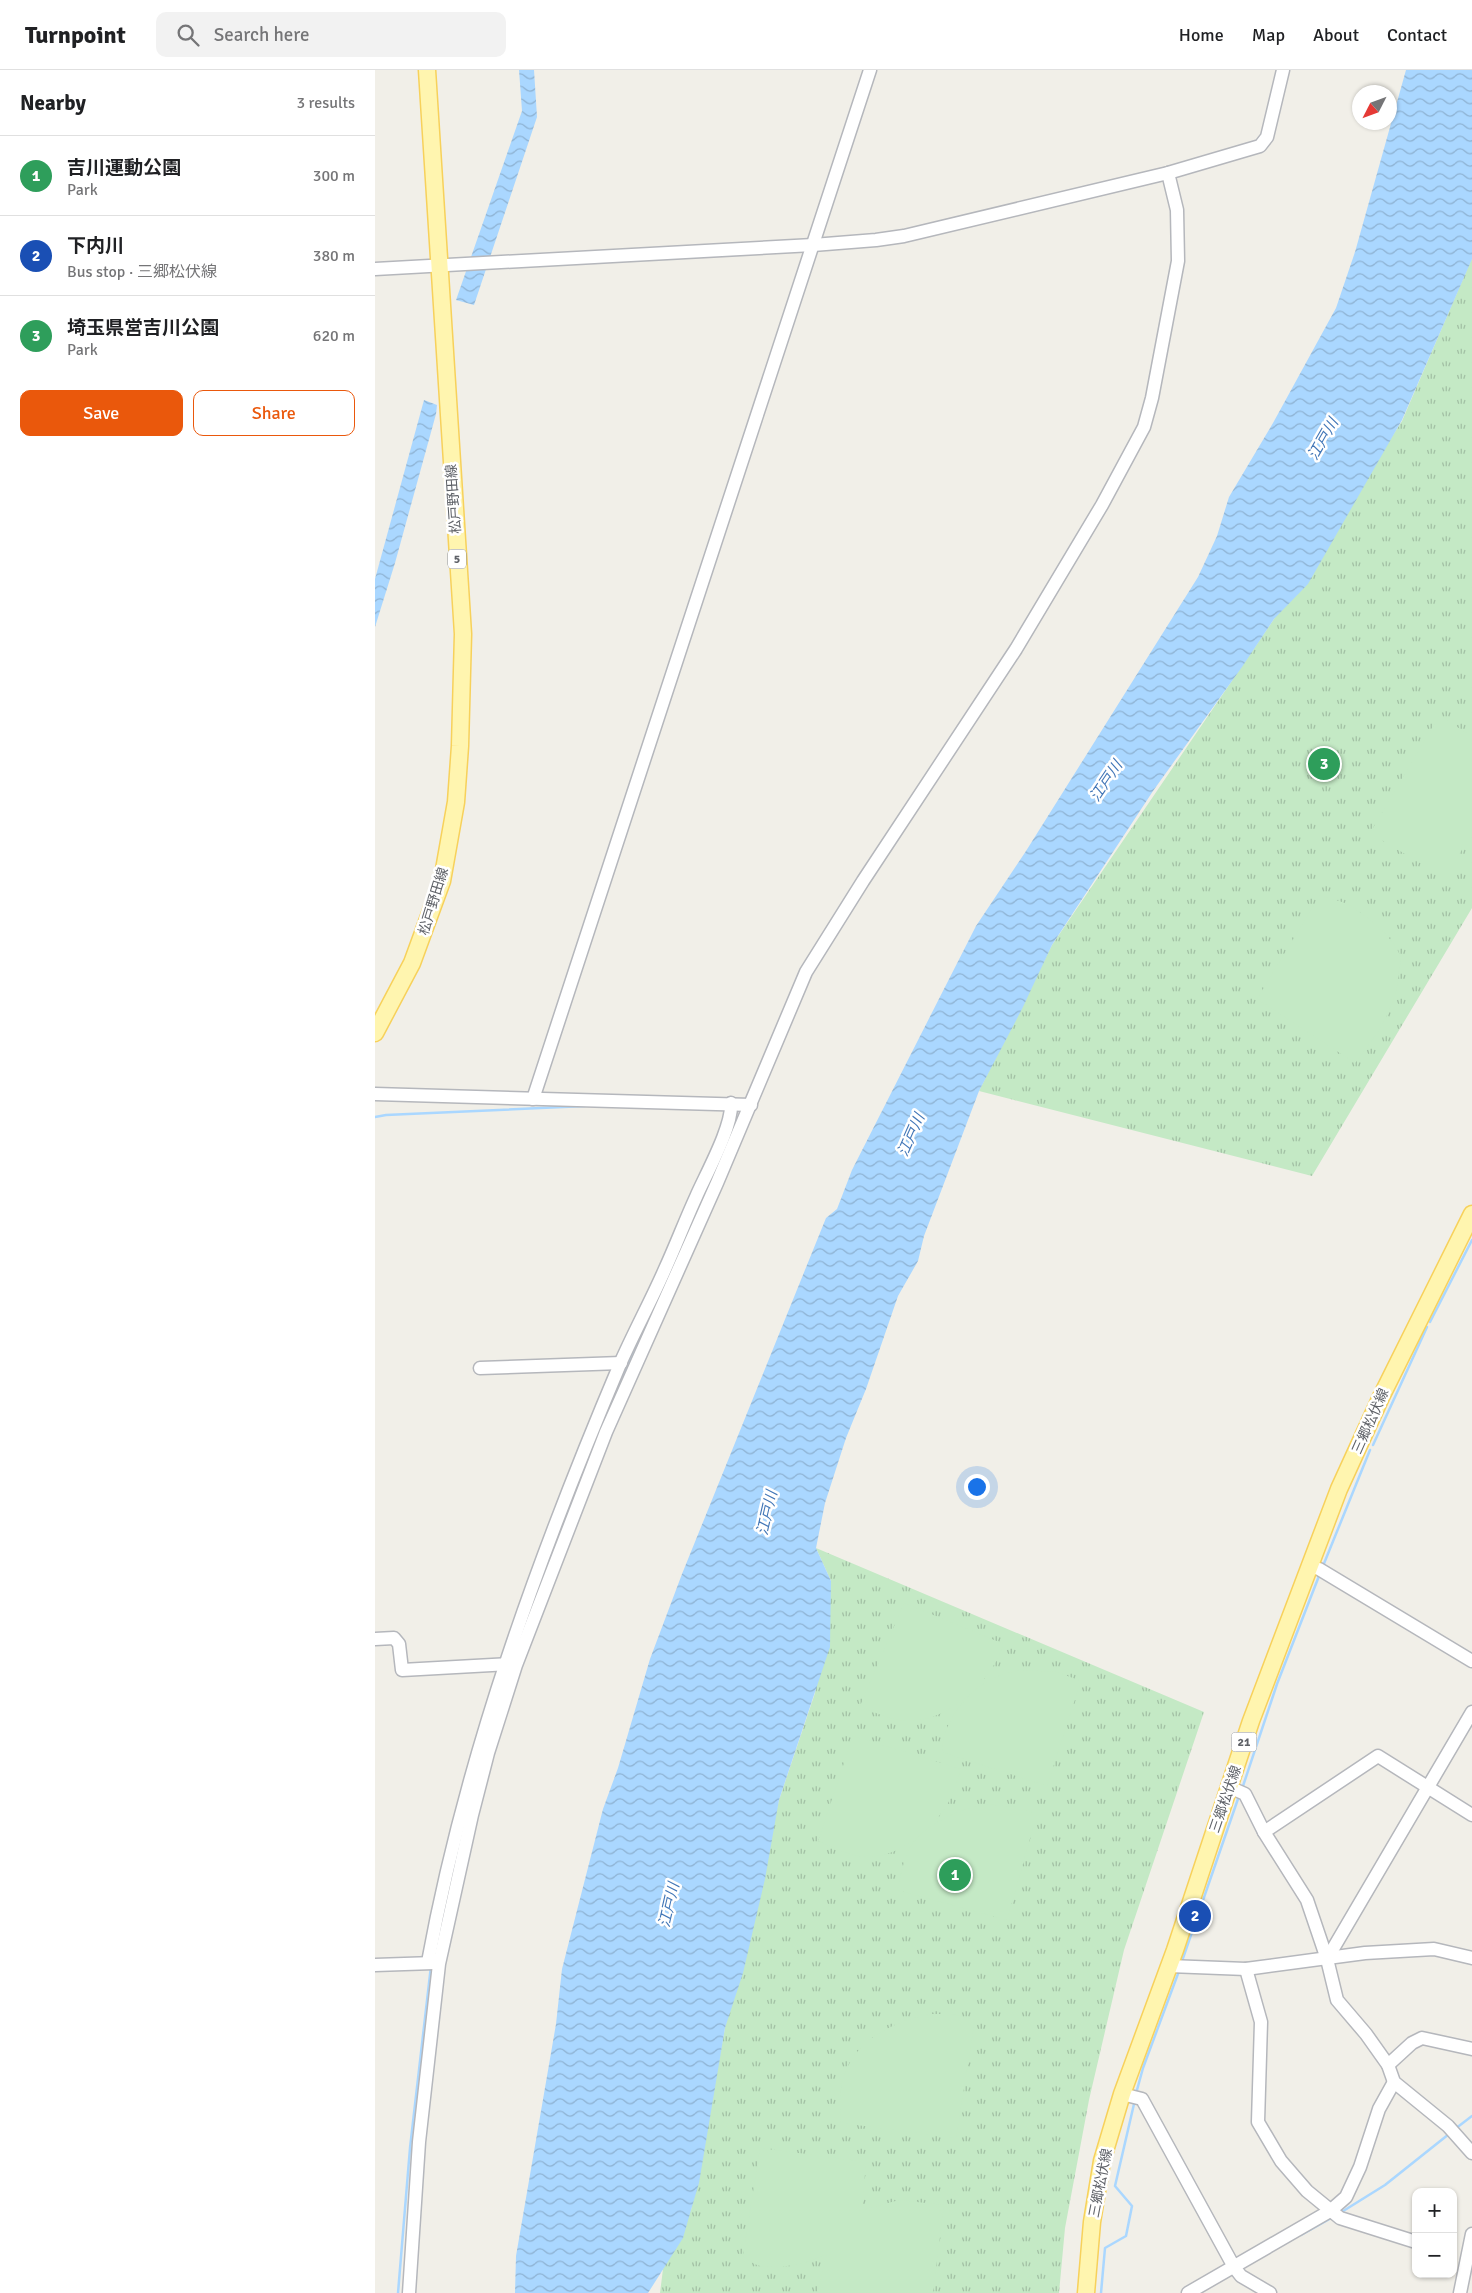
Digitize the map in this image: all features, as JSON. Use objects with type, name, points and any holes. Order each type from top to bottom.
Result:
[{"type":"main road","name":"松戸野田線","points":[[375,1033],[412,963],[442,881],[456,802],[460,746],[463,634],[427,70]]},
{"type":"main road","name":"三郷松伏線","points":[[1086,2293],[1092,2222],[1102,2161],[1123,2094],[1178,1967],[1237,1791],[1255,1712],[1339,1489],[1381,1397],[1472,1214]]},
{"type":"street","points":[[533,1099],[869,70]]},
{"type":"street","points":[[375,269],[813,245],[904,236],[1168,173],[1264,143],[1283,70]]},
{"type":"street","points":[[510,1664],[606,1432],[751,1105],[807,972],[1016,649],[1087,530],[1144,427],[1152,398],[1179,261],[1177,210],[1168,173]]},
{"type":"street","points":[[375,1094],[751,1105]]},
{"type":"street","points":[[409,2293],[438,1909],[461,1814],[510,1664],[537,1572],[621,1363],[656,1290],[720,1144],[732,1112],[731,1103]]},
{"type":"street","points":[[480,1368],[621,1363]]},
{"type":"street","points":[[1311,1567],[1319,1569],[1472,1661]]},
{"type":"street","points":[[375,1639],[394,1638],[399,1644],[402,1670],[510,1664]]},
{"type":"street","points":[[1327,1959],[1472,1712]]},
{"type":"street","points":[[1264,1832],[1378,1756],[1472,1815]]},
{"type":"street","points":[[1237,1791],[1307,1900],[1327,1959],[1337,2000],[1367,2034],[1388,2064],[1393,2082],[1448,2126],[1472,2153]]},
{"type":"street","points":[[1178,1967],[1246,1968],[1365,1953],[1434,1948],[1472,1958]]},
{"type":"street","points":[[375,1965],[434,1963]]},
{"type":"street","points":[[1246,1968],[1261,2022],[1257,2122],[1281,2161],[1307,2191],[1330,2211],[1340,2218],[1412,2241]]},
{"type":"street","points":[[1388,2064],[1412,2043],[1422,2038],[1472,2049]]},
{"type":"street","points":[[1188,2293],[1330,2211],[1346,2197],[1360,2167],[1379,2109],[1393,2082]]},
{"type":"street","points":[[1123,2094],[1142,2099],[1234,2267],[1241,2276],[1270,2293]]},
{"type":"street","points":[[1460,2293],[1469,2259],[1472,2234]]},
{"type":"street","points":[[1457,2255],[1469,2259]]},
{"type":"green space","points":[[1472,258],[1472,908],[1312,1176],[979,1091],[1052,945],[1274,619],[1402,421]]},
{"type":"green space","points":[[1439,716],[1472,736],[1472,833],[1445,878],[1370,833]]},
{"type":"green space","points":[[1320,895],[1346,903],[1362,914],[1386,935],[1397,949],[1401,958],[1397,984],[1390,1009],[1378,1032],[1355,1063],[1257,999]]},
{"type":"green space","points":[[816,1548],[1204,1712],[1124,1950],[1089,2100],[1065,2228],[1059,2293],[660,2293],[663,2269],[691,2210],[725,2028],[779,1800],[815,1693],[831,1581]]},
{"type":"green space","points":[[904,1603],[1004,1644],[992,1668],[967,1697],[944,1712],[920,1720],[907,1721],[895,1719],[877,1714],[860,1706]]},
{"type":"green space","points":[[1021,1670],[1057,1672],[1081,1681],[1047,1786],[942,1752],[947,1728],[953,1716],[970,1695],[990,1680]]},
{"type":"green space","points":[[853,1736],[961,1769],[947,1805],[932,1824],[923,1833],[901,1848],[878,1856],[853,1855],[818,1841]]},
{"type":"green space","points":[[983,1804],[1018,1807],[1037,1814],[1007,1920],[897,1890],[906,1856],[911,1845],[919,1836],[928,1828],[949,1816]]},
{"type":"green space","points":[[931,2014],[952,2014],[975,2020],[956,2138],[841,2123],[841,2088],[845,2072],[862,2046],[901,2022]]},
{"type":"green space","points":[[760,2148],[866,2162],[862,2210],[899,2200],[944,2205],[933,2293],[817,2293],[827,2253],[803,2263],[773,2267],[757,2265],[743,2256]]},
{"type":"water","points":[[519,70],[534,70],[537,117],[474,305],[456,300],[522,111]]},
{"type":"water","name":"江戸川","points":[[1406,70],[1472,70],[1472,259],[1402,420],[1308,584],[1274,619],[1153,791],[1052,945],[1022,1009],[979,1091],[924,1236],[918,1261],[898,1296],[866,1389],[846,1438],[825,1503],[816,1548],[831,1581],[830,1647],[779,1800],[765,1879],[743,1973],[725,2028],[699,2183],[683,2238],[648,2293],[515,2293],[516,2256],[556,2024],[562,1969],[603,1809],[618,1768],[650,1659],[682,1574],[826,1218],[837,1209],[852,1170],[976,926],[1026,851],[1198,577],[1217,536],[1229,497],[1273,423],[1336,308],[1355,252],[1389,130],[1397,130],[1397,102]]},
{"type":"water","points":[[424,400],[437,405],[436,414],[395,563],[375,627],[375,579]]},
{"type":"waterway","points":[[375,1117],[585,1106]]},
{"type":"waterway","points":[[1430,1322],[1472,1240]]},
{"type":"waterway","points":[[603,1424],[646,1323]]},
{"type":"waterway","points":[[1373,1445],[1427,1327]]},
{"type":"waterway","points":[[562,1523],[600,1431]]},
{"type":"waterway","points":[[1323,1566],[1370,1450]]},
{"type":"waterway","points":[[537,1594],[561,1528]]},
{"type":"waterway","points":[[1242,1789],[1277,1684],[1319,1576]]},
{"type":"waterway","points":[[1182,1961],[1239,1796]]},
{"type":"waterway","points":[[398,2293],[410,2148],[431,1966]]},
{"type":"waterway","points":[[1137,2090],[1143,2068],[1179,1971]]},
{"type":"waterway","points":[[1101,2293],[1105,2248],[1126,2236],[1132,2206],[1115,2186],[1134,2104]]},
{"type":"waterway","points":[[1455,2129],[1472,2116]]},
{"type":"waterway","points":[[1340,2213],[1385,2185],[1449,2134]]},
{"type":"waterway","points":[[1301,2235],[1333,2217]]},
{"type":"place","name":"埼玉県営吉川公園","points":[[1324,764]]},
{"type":"place","name":"吉川運動公園","points":[[955,1875]]},
{"type":"place","name":"下内川","points":[[1195,1916]]}]
